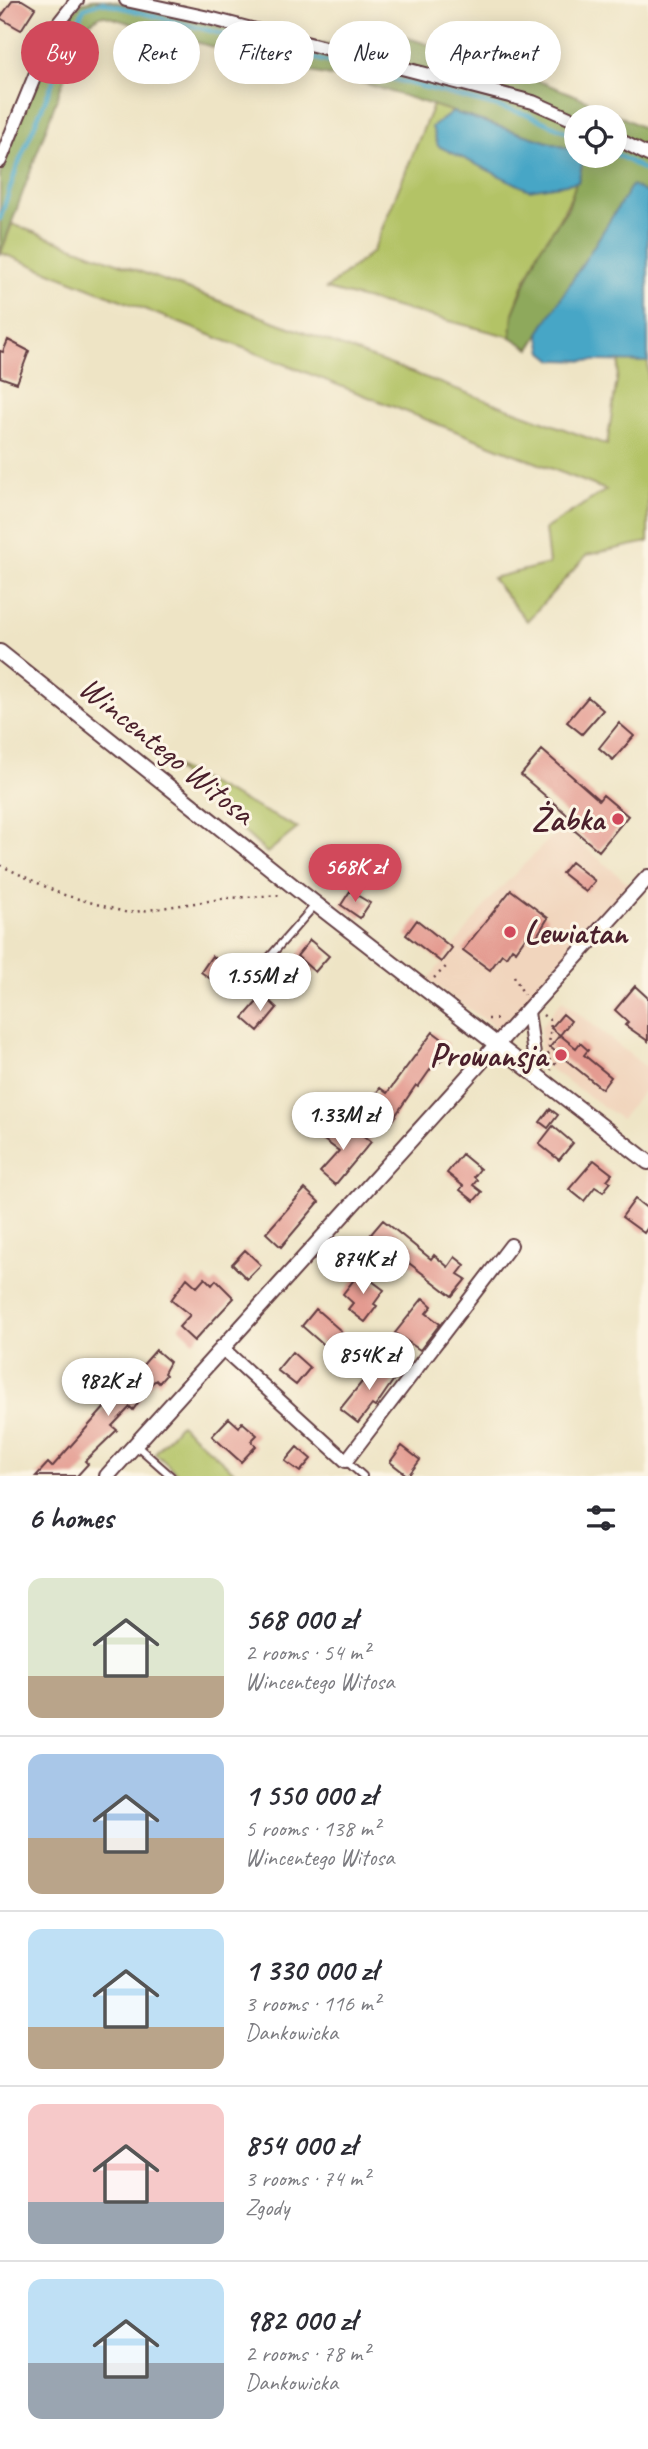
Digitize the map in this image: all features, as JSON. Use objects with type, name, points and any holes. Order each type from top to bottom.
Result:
[{"type":"street","points":[[0,161],[54,29],[77,0]]},
{"type":"street","points":[[126,0],[209,18],[533,102],[564,116]]},
{"type":"street","points":[[627,144],[648,155]]},
{"type":"street","name":"Wincentego Witosa","points":[[0,652],[419,984],[499,1045],[544,1074],[648,1162]]},
{"type":"street","points":[[107,1476],[221,1347],[499,1045],[534,1012],[648,877]]},
{"type":"street","points":[[534,1012],[544,1074]]},
{"type":"street","points":[[221,1347],[346,1461],[511,1245]]},
{"type":"lane","points":[[237,994],[316,904]]},
{"type":"lane","points":[[135,1444],[171,1476]]},
{"type":"lane","points":[[346,1461],[363,1476]]},
{"type":"path","points":[[0,865],[61,894],[128,913],[228,898],[303,894]]},
{"type":"path","points":[[419,984],[438,977],[449,964]]},
{"type":"path","points":[[534,1012],[551,1021],[548,1059],[555,1064],[544,1074]]},
{"type":"shaded area","points":[[561,827],[629,884],[499,1030],[428,980],[491,898]]},
{"type":"shaded area","points":[[562,1000],[648,1069],[648,1085],[621,1119],[546,1066],[540,1054],[541,1027]]},
{"type":"green space","points":[[107,0],[196,21],[123,21],[102,15],[92,21],[67,21],[81,3]]},
{"type":"green space","points":[[200,22],[214,25],[214,47],[200,43]]},
{"type":"green space","points":[[411,39],[425,43],[425,84],[545,84],[597,105],[564,105],[564,147],[366,84],[411,84]]},
{"type":"green space","points":[[314,44],[328,44],[328,75],[314,73]]},
{"type":"green space","points":[[35,84],[62,84],[0,255],[0,175],[16,127]]},
{"type":"green space","points":[[433,105],[453,112],[432,127],[439,146],[529,189],[578,182],[528,275],[514,315],[511,337],[326,289],[373,251]]},
{"type":"green space","points":[[627,120],[648,131],[648,194],[632,186],[530,349],[511,337],[513,313],[539,250],[568,208],[580,168],[627,168]]},
{"type":"green space","points":[[12,224],[607,445],[620,360],[648,362],[648,542],[587,555],[527,621],[492,578],[549,564],[545,529],[606,490],[1,253]]},
{"type":"green space","points":[[170,764],[298,828],[267,853]]},
{"type":"green space","points":[[180,1424],[239,1476],[180,1476],[155,1453]]},
{"type":"water","points":[[453,112],[564,147],[564,168],[581,168],[578,182],[529,190],[438,146],[432,127]]},
{"type":"water","points":[[632,185],[648,194],[648,362],[553,360],[543,352],[539,333]]},
{"type":"building","points":[[13,0],[22,0],[35,8],[27,21],[21,21],[21,30],[0,18]]},
{"type":"building","points":[[8,340],[29,351],[17,383],[0,377],[0,351],[3,352]]},
{"type":"building","points":[[588,697],[603,710],[582,734],[567,722]]},
{"type":"building","points":[[619,723],[634,736],[613,760],[599,748]]},
{"type":"building","points":[[542,750],[599,800],[603,795],[628,816],[599,851],[574,830],[578,824],[521,775]]},
{"type":"building","points":[[571,862],[595,881],[586,892],[562,873]]},
{"type":"building","name":"Lewiatan","points":[[511,890],[548,918],[535,939],[528,934],[516,951],[512,948],[506,957],[502,954],[490,970],[463,950]]},
{"type":"building","points":[[350,891],[370,903],[360,918],[341,905]]},
{"type":"building","points":[[417,920],[452,948],[441,962],[406,935]]},
{"type":"building","points":[[310,940],[329,956],[315,972],[297,956]]},
{"type":"building","points":[[212,956],[231,970],[223,980],[220,978],[216,983],[201,972]]},
{"type":"building","points":[[635,986],[648,998],[648,1041],[625,1025],[628,1022],[615,1010]]},
{"type":"building","points":[[263,995],[277,1008],[258,1031],[243,1018]]},
{"type":"building","points":[[563,1014],[571,1021],[560,1035],[551,1028]]},
{"type":"building","points":[[433,1032],[449,1044],[446,1048],[449,1050],[440,1062],[437,1060],[418,1087],[416,1085],[389,1125],[366,1108],[380,1088],[387,1093]]},
{"type":"building","points":[[560,1035],[576,1048],[580,1043],[588,1050],[584,1055],[611,1077],[602,1089],[550,1047]]},
{"type":"building","points":[[550,1109],[558,1115],[548,1128],[540,1122]]},
{"type":"building","points":[[350,1125],[371,1142],[335,1185],[320,1172],[339,1151],[317,1135],[323,1127],[339,1139]]},
{"type":"building","points":[[553,1126],[573,1143],[559,1160],[539,1144]]},
{"type":"building","points":[[462,1154],[480,1169],[474,1177],[477,1180],[473,1185],[482,1192],[474,1201],[460,1190],[463,1186],[447,1173]]},
{"type":"building","points":[[594,1160],[612,1174],[607,1180],[611,1182],[603,1192],[595,1187],[584,1201],[569,1189]]},
{"type":"building","points":[[305,1189],[319,1202],[281,1247],[266,1233]]},
{"type":"building","points":[[635,1199],[648,1209],[648,1227],[644,1233],[622,1217]]},
{"type":"building","points":[[383,1220],[431,1259],[434,1255],[448,1267],[455,1257],[465,1265],[458,1274],[466,1279],[452,1296],[371,1234]]},
{"type":"building","points":[[245,1250],[261,1265],[247,1279],[232,1264]]},
{"type":"building","points":[[360,1272],[384,1290],[374,1304],[377,1306],[365,1322],[348,1309],[353,1303],[343,1294]]},
{"type":"building","points":[[187,1278],[197,1287],[205,1278],[212,1285],[216,1280],[234,1298],[194,1341],[179,1327],[190,1315],[171,1300]]},
{"type":"building","points":[[423,1298],[432,1306],[426,1313],[440,1324],[420,1350],[395,1333]]},
{"type":"building","points":[[316,1309],[340,1330],[344,1338],[337,1346],[332,1342],[327,1348],[302,1326]]},
{"type":"building","points":[[156,1350],[170,1362],[164,1373],[166,1375],[159,1383],[156,1380],[151,1384],[133,1410],[130,1407],[112,1426],[117,1430],[85,1461],[88,1464],[77,1476],[36,1476],[48,1463],[52,1467],[113,1398],[110,1395],[124,1380],[127,1383]]},
{"type":"building","points":[[292,1352],[310,1368],[296,1385],[277,1370]]},
{"type":"building","points":[[379,1361],[397,1375],[375,1407],[372,1405],[358,1423],[340,1409]]},
{"type":"building","points":[[229,1418],[239,1427],[242,1422],[257,1435],[251,1441],[256,1446],[241,1462],[212,1436]]},
{"type":"building","points":[[402,1446],[420,1460],[408,1476],[390,1462]]},
{"type":"building","points":[[297,1447],[311,1459],[300,1472],[285,1461]]},
{"type":"waterway","points":[[0,219],[17,167],[84,8],[101,2],[529,115],[564,131]]},
{"type":"waterway","points":[[627,160],[648,172]]},
{"type":"place","name":"Żabka","points":[[618,819]]},
{"type":"place","name":"Lewiatan","points":[[510,932]]},
{"type":"place","name":"Prowansja","points":[[561,1055]]}]
